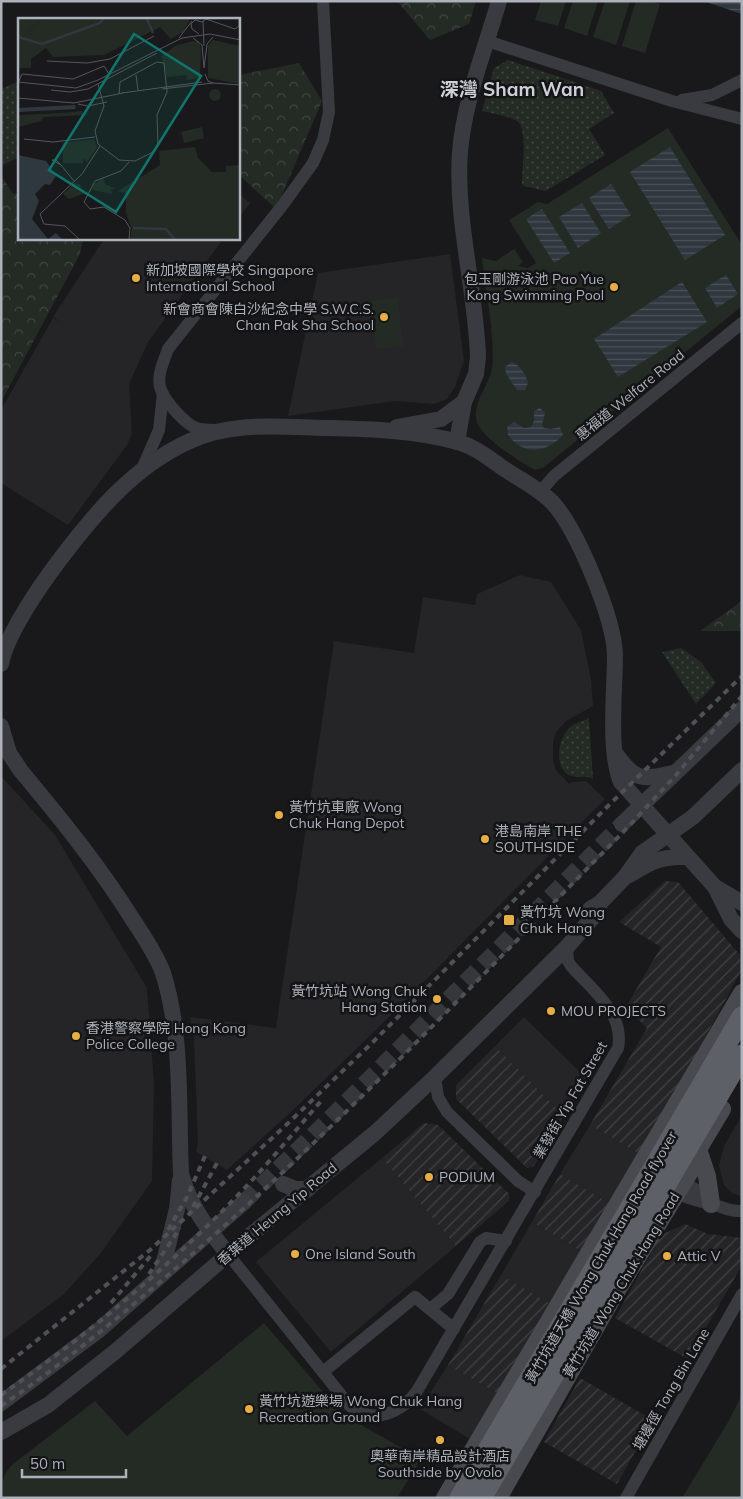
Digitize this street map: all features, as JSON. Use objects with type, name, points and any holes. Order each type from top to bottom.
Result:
[{"type":"highway","name":"黃竹坑道天橋 Wong Chuk Hang Road flyover","points":[[481,1498],[519,1416],[742,1017]]},
{"type":"highway","name":"黃竹坑道天橋 Wong Chuk Hang Road flyover","points":[[460,1498],[519,1416],[742,1055]]},
{"type":"main road","points":[[445,1498],[742,993]]},
{"type":"main road","name":"黃竹坑道 Wong Chuk Hang Road","points":[[498,1498],[679,1187],[694,1165],[698,1149],[742,1072]]},
{"type":"main road","points":[[662,1129],[666,1139],[678,1152],[688,1153],[698,1149],[707,1176],[711,1204]]},
{"type":"main road","points":[[641,1164],[679,1187]]},
{"type":"street","points":[[324,1],[330,112],[313,163],[168,349],[160,370],[160,385],[163,394],[192,425],[200,429],[220,431],[261,427],[380,430],[457,442],[485,454],[552,502],[576,538],[609,624],[615,652],[615,753],[617,773],[621,782],[670,834],[687,857],[715,887],[742,903]]},
{"type":"street","points":[[457,442],[464,402],[476,374],[478,357],[461,197],[460,152],[466,117],[499,1]]},
{"type":"street","points":[[487,41],[672,101],[742,119]]},
{"type":"street","points":[[672,101],[712,95],[742,80]]},
{"type":"street","name":"惠福道 Welfare Road","points":[[540,492],[554,476],[742,323]]},
{"type":"street","points":[[142,469],[159,430],[163,394]]},
{"type":"street","points":[[380,430],[441,419],[464,402]]},
{"type":"street","points":[[1,664],[15,630],[47,577],[81,531],[107,502],[142,469],[191,440],[220,431]]},
{"type":"street","points":[[622,824],[742,709]]},
{"type":"street","points":[[721,729],[742,719]]},
{"type":"street","points":[[1,726],[9,753],[21,771],[108,879],[154,953],[162,972],[171,1005],[176,1058],[181,1174],[177,1209],[161,1274]]},
{"type":"street","points":[[615,753],[633,774],[641,778],[648,779],[674,773]]},
{"type":"street","name":"香葉道 Heung Yip Road","points":[[536,977],[573,926],[587,911],[600,903],[625,877],[642,854],[693,817],[742,770]]},
{"type":"street","name":"香葉道 Heung Yip Road","points":[[625,877],[652,860],[672,856],[687,857]]},
{"type":"street","points":[[715,887],[731,919],[742,930]]},
{"type":"street","name":"香葉道 Heung Yip Road","points":[[1,1432],[48,1405],[116,1351],[228,1254],[375,1133],[435,1078],[567,947],[594,916],[600,903]]},
{"type":"street","name":"業發街 Yip Fat Street","points":[[228,1254],[356,1411],[372,1416],[389,1414],[412,1398],[614,1057],[620,1038],[616,1018],[571,966],[568,961],[567,947]]},
{"type":"street","points":[[435,1078],[438,1097],[447,1112],[518,1181],[534,1192]]},
{"type":"street","points":[[181,1174],[192,1205],[228,1254]]},
{"type":"street","points":[[283,1184],[295,1189],[308,1188]]},
{"type":"street","points":[[679,1187],[701,1192],[711,1204],[723,1209],[742,1211]]},
{"type":"street","points":[[1,1403],[99,1330],[244,1202]]},
{"type":"street","points":[[430,1310],[448,1294],[480,1242],[486,1238],[506,1241]]},
{"type":"street","name":"塘邊徑 Tong Bin Lane","points":[[626,1498],[742,1294]]},
{"type":"street","points":[[323,1372],[415,1297],[454,1329]]},
{"type":"shaded area","points":[[703,1],[742,1],[742,14]]},
{"type":"shaded area","points":[[670,147],[725,235],[685,260],[630,172]]},
{"type":"shaded area","points":[[611,184],[631,215],[609,229],[589,198]]},
{"type":"shaded area","points":[[240,195],[250,203],[240,217]]},
{"type":"shaded area","points":[[582,203],[601,233],[578,248],[559,217]]},
{"type":"shaded area","points":[[542,209],[570,253],[554,263],[526,219]]},
{"type":"shaded area","points":[[103,240],[222,240],[148,342],[129,384],[132,434],[127,445],[68,525],[1,483],[1,410],[53,318],[62,323],[53,317]]},
{"type":"shaded area","name":"新會商會陳白沙紀念中學 S.W.C.S. Chan Pak Sha School","points":[[450,254],[464,361],[455,387],[447,399],[434,404],[395,401],[288,416],[318,273]]},
{"type":"shaded area","points":[[726,275],[738,294],[717,308],[705,288]]},
{"type":"shaded area","points":[[682,282],[707,322],[618,377],[594,339]]},
{"type":"shaded area","points":[[512,362],[520,368],[526,377],[528,383],[525,390],[517,390],[506,374],[505,367]]},
{"type":"shaded area","points":[[540,408],[545,413],[542,425],[544,428],[560,427],[563,435],[550,446],[535,450],[528,449],[514,442],[508,435],[507,427],[514,422],[524,428],[531,427],[534,421],[534,411]]},
{"type":"shaded area","points":[[520,575],[551,582],[581,630],[591,680],[593,706],[566,721],[556,732],[553,742],[553,761],[556,770],[569,784],[586,781],[605,799],[382,1024],[292,1111],[227,1170],[196,1152],[198,1144],[194,1040],[190,1017],[276,1028],[334,641],[414,653],[423,597],[475,605],[477,594]]},
{"type":"shaded area","name":"香港警察學院 Hong Kong Police College","points":[[1,776],[55,835],[147,988],[154,1084],[152,1181],[100,1254],[64,1294],[1,1341]]},
{"type":"shaded area","points":[[665,881],[678,882],[740,955],[741,971],[695,1056],[638,1153],[590,1125],[647,1028],[626,1007],[661,947],[619,922]]},
{"type":"shaded area","points":[[524,1017],[586,1078],[564,1116],[495,1046]]},
{"type":"shaded area","points":[[495,1046],[564,1116],[534,1166],[527,1168],[456,1099],[456,1085]]},
{"type":"shaded area","points":[[742,1115],[742,1197],[732,1193],[724,1185],[719,1165],[724,1146]]},
{"type":"shaded area","points":[[424,1123],[438,1125],[509,1194],[509,1201],[456,1246],[382,1158]]},
{"type":"shaded area","points":[[590,1125],[638,1153],[609,1203],[560,1174]]},
{"type":"shaded area","name":"One Island South","points":[[382,1158],[456,1246],[331,1352],[256,1262]]},
{"type":"shaded area","points":[[560,1174],[609,1203],[581,1251],[532,1222]]},
{"type":"shaded area","points":[[532,1222],[581,1251],[549,1303],[501,1275]]},
{"type":"shaded area","points":[[685,1224],[708,1234],[742,1238],[742,1265],[688,1359],[615,1318],[661,1235]]},
{"type":"shaded area","points":[[501,1275],[549,1303],[497,1393],[448,1365]]},
{"type":"shaded area","points":[[448,1365],[497,1393],[470,1439],[420,1409]]},
{"type":"shaded area","points":[[580,1378],[653,1420],[617,1484],[544,1442]]},
{"type":"green space","points":[[397,1],[476,1],[469,24],[430,40]]},
{"type":"green space","points":[[541,1],[566,1],[558,26],[535,20]]},
{"type":"green space","points":[[573,1],[598,1],[587,36],[564,28]]},
{"type":"green space","points":[[605,1],[630,1],[616,45],[593,37]]},
{"type":"green space","points":[[636,1],[650,1],[660,4],[645,53],[622,46]]},
{"type":"green space","points":[[508,60],[601,91],[614,113],[589,129],[605,155],[546,191],[524,186],[522,183],[523,140],[520,125],[517,121],[509,117],[482,111],[494,68]]},
{"type":"green space","points":[[299,63],[322,101],[276,209],[240,176],[240,75]]},
{"type":"green space","points":[[18,81],[18,158],[3,165],[1,89]]},
{"type":"green space","name":"包玉剛游泳池 Pao Yue Kong Swimming Pool","points":[[668,128],[742,245],[742,306],[543,468],[535,470],[493,442],[477,422],[476,408],[490,375],[493,357],[482,258],[496,261],[514,249],[523,262],[518,266],[528,268],[536,263],[509,220],[538,202],[547,204]]},
{"type":"green space","points":[[1,175],[13,194],[18,193],[18,240],[83,240],[80,254],[1,402]]},
{"type":"green space","points":[[398,298],[403,346],[376,349],[371,301]]},
{"type":"green space","points":[[742,601],[742,631],[700,631]]},
{"type":"green space","points":[[681,648],[701,662],[716,683],[696,704],[662,652]]},
{"type":"green space","points":[[589,718],[593,779],[571,776],[565,772],[559,754],[562,739],[569,728]]},
{"type":"green space","name":"黃竹坑遊樂場 Wong Chuk Hang Recreation Ground","points":[[264,1323],[342,1414],[421,1459],[397,1498],[3,1497],[4,1479],[13,1464],[95,1401],[127,1436]]},
{"type":"green space","points":[[742,1395],[742,1498],[682,1498],[728,1422]]},
{"type":"tunnel","points":[[244,1202],[622,824]]},
{"type":"railway","points":[[1,1369],[150,1250],[283,1128],[373,1042],[610,804],[742,676]]},
{"type":"railway","points":[[1,1406],[79,1349],[129,1308],[203,1245],[313,1144],[420,1039],[630,825],[676,775],[742,696]]},
{"type":"railway","points":[[1,1395],[95,1325],[183,1249],[250,1183],[322,1100]]},
{"type":"railway","points":[[168,1230],[187,1197],[205,1156]]},
{"type":"railway","points":[[193,1207],[217,1163]]},
{"type":"railway","points":[[149,1274],[180,1228]]},
{"type":"railway","points":[[111,1303],[153,1253]]},
{"type":"place","name":"新加坡國際學校 Singapore International School","points":[[136,278]]},
{"type":"place","name":"包玉剛游泳池 Pao Yue Kong Swimming Pool","points":[[614,287]]},
{"type":"place","name":"新會商會陳白沙紀念中學 S.W.C.S. Chan Pak Sha School","points":[[384,317]]},
{"type":"place","name":"黃竹坑車廠 Wong Chuk Hang Depot","points":[[279,815]]},
{"type":"place","name":"港島南岸 THE SOUTHSIDE","points":[[485,839]]},
{"type":"place","name":"黃竹坑 Wong Chuk Hang","points":[[509,920]]},
{"type":"place","name":"黃竹坑站 Wong Chuk Hang Station","points":[[437,999]]},
{"type":"place","name":"MOU PROJECTS","points":[[551,1011]]},
{"type":"place","name":"香港警察學院 Hong Kong Police College","points":[[76,1036]]},
{"type":"place","name":"PODIUM","points":[[429,1177]]},
{"type":"place","name":"One Island South","points":[[295,1254]]},
{"type":"place","name":"Attic V","points":[[667,1256]]},
{"type":"place","name":"黃竹坑遊樂場 Wong Chuk Hang Recreation Ground","points":[[249,1409]]},
{"type":"place","name":"奧華南岸精品設計酒店 Southside by Ovolo","points":[[440,1440]]},
{"type":"district","name":"深灣 Sham Wan","points":[[512,89]]}]
